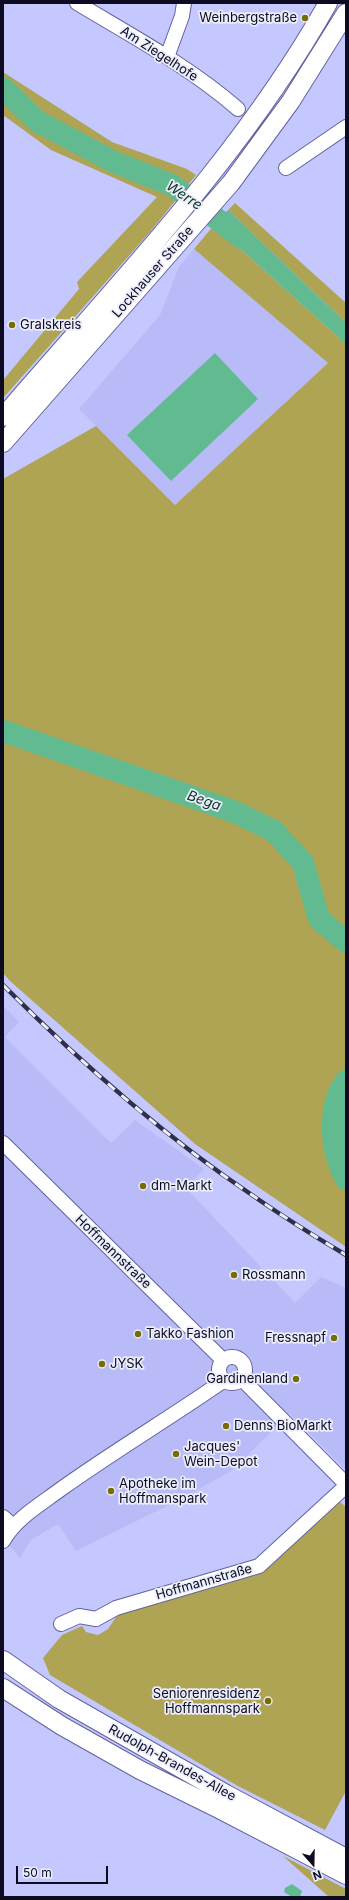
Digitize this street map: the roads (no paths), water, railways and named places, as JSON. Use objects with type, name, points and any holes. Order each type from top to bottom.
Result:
[{"type":"main road","name":"Lockhauser Straße","points":[[5,441],[22,408],[158,238],[214,171],[274,90],[328,3]]},
{"type":"main road","name":"Lockhauser Straße","points":[[3,417],[22,408],[172,250],[231,183],[291,101],[346,13]]},
{"type":"main road","name":"Rudolph-Brandes-Allee","points":[[3,1660],[66,1703],[226,1794],[346,1858]]},
{"type":"main road","name":"Rudolph-Brandes-Allee","points":[[3,1688],[62,1726],[140,1770],[220,1809],[346,1875]]},
{"type":"street","name":"Am Ziegelhofe","points":[[77,3],[167,57],[227,99],[238,109]]},
{"type":"street","points":[[167,57],[182,16],[184,3]]},
{"type":"street","points":[[286,168],[346,127]]},
{"type":"street","name":"Hoffmannstraße","points":[[3,1143],[223,1360]]},
{"type":"street","points":[[232,1357],[240,1360],[245,1369],[242,1379],[233,1384],[223,1381],[218,1370],[223,1360],[232,1357]]},
{"type":"street","name":"Hoffmannstraße","points":[[61,1624],[79,1616],[96,1619],[116,1608],[259,1566],[346,1485],[242,1379]]},
{"type":"street","points":[[3,1541],[13,1526],[28,1513],[83,1474],[223,1381]]},
{"type":"street","points":[[3,1516],[13,1526]]},
{"type":"waterway","name":"Werre","points":[[3,88],[37,121],[114,162],[172,185],[242,238]]},
{"type":"waterway","name":"Bega","points":[[3,731],[235,812],[274,831],[303,863],[319,919],[346,942]]},
{"type":"waterway","name":"Bega","points":[[346,1081],[337,1098],[333,1118],[335,1150],[346,1179]]},
{"type":"railway","points":[[3,985],[62,1042],[122,1096],[154,1122],[218,1172],[275,1211],[346,1255]]},
{"type":"place","name":"Weinbergstraße","points":[[305,18]]},
{"type":"place","name":"Gralskreis","points":[[12,325]]},
{"type":"place","name":"dm-Markt","points":[[143,1186]]},
{"type":"place","name":"Rossmann","points":[[234,1275]]},
{"type":"place","name":"Takko Fashion","points":[[138,1334]]},
{"type":"place","name":"Fressnapf","points":[[334,1338]]},
{"type":"place","name":"JYSK","points":[[102,1364]]},
{"type":"place","name":"Gardinenland","points":[[296,1379]]},
{"type":"place","name":"Denns BioMarkt","points":[[226,1426]]},
{"type":"place","name":"Jacques' Wein-Depot","points":[[176,1454]]},
{"type":"place","name":"Apotheke im Hoffmanspark","points":[[111,1491]]},
{"type":"place","name":"Seniorenresidenz Hoffmannspark","points":[[268,1701]]}]
